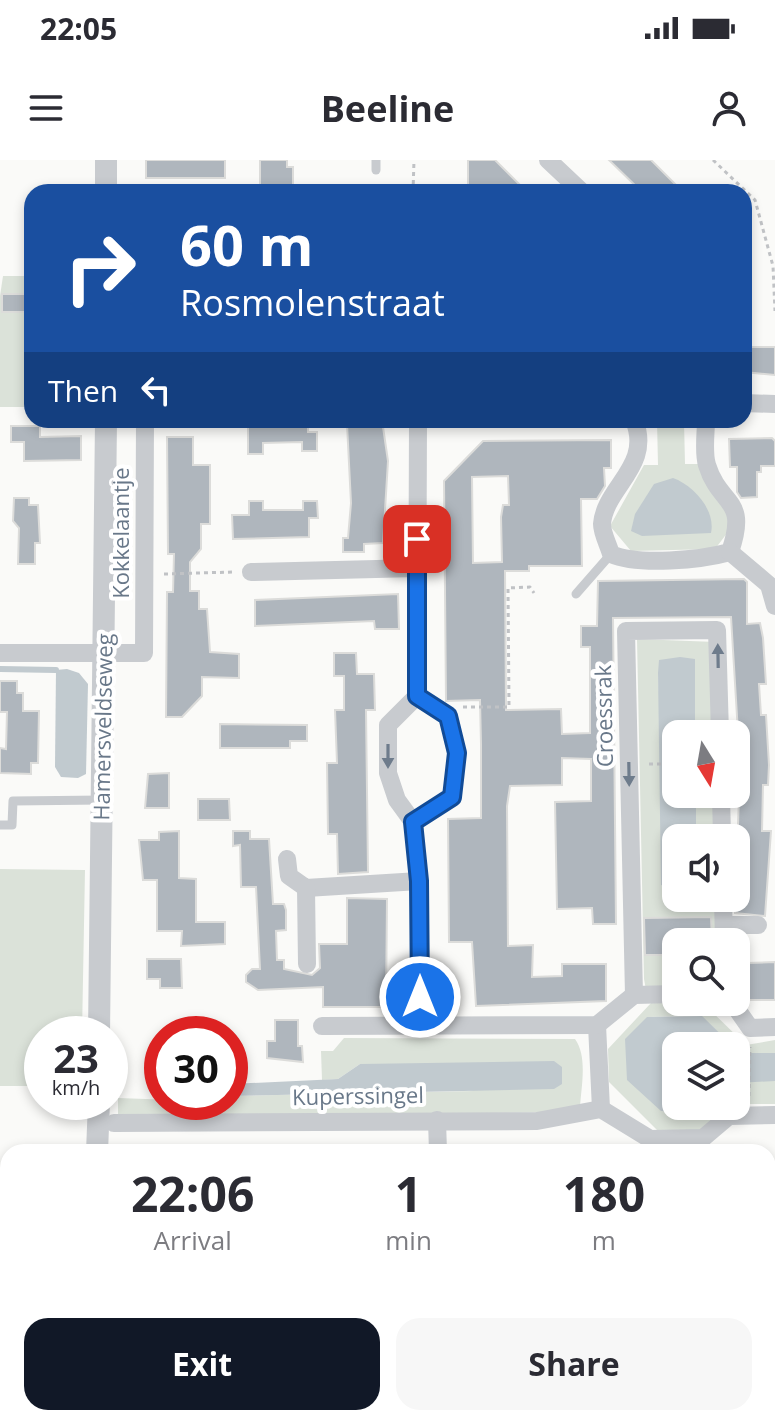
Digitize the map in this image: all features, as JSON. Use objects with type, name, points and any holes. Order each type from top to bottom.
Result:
[{"type":"street","points":[[106,160],[106,184]]},
{"type":"street","points":[[548,160],[574,184]]},
{"type":"street","points":[[752,403],[775,404]]},
{"type":"street","name":"Hamersveldseweg","points":[[99,1016],[106,428]]},
{"type":"street","name":"Kokkelaantje","points":[[104,653],[144,653],[145,428]]},
{"type":"street","points":[[418,428],[417,696],[388,725],[388,773],[397,800],[413,822],[419,881],[420,1026]]},
{"type":"street","points":[[634,428],[635,464],[604,515],[602,527],[611,554],[621,558],[702,558],[730,552]]},
{"type":"street","points":[[706,428],[707,465],[737,513],[738,529],[730,552]]},
{"type":"street","points":[[730,552],[769,585],[775,606]]},
{"type":"street","points":[[251,572],[417,568]]},
{"type":"street","name":"Croessrak","points":[[634,995],[626,631],[717,630],[720,720]]},
{"type":"street","points":[[0,653],[104,653]]},
{"type":"street","points":[[413,822],[452,797],[457,753],[448,716],[417,696]]},
{"type":"street","points":[[287,859],[289,876],[306,888],[419,881]]},
{"type":"street","points":[[306,888],[307,964]]},
{"type":"street","points":[[745,928],[758,925]]},
{"type":"street","points":[[322,1026],[597,1025],[634,995],[662,994]]},
{"type":"street","points":[[742,1016],[750,1028],[775,1027]]},
{"type":"street","points":[[597,1025],[601,1109],[650,1139],[669,1144]]},
{"type":"street","name":"Kuperssingel","points":[[114,1123],[537,1121],[601,1109]]},
{"type":"street","points":[[683,1144],[703,1138],[729,1116],[775,1115]]},
{"type":"street","points":[[97,1144],[98,1120]]},
{"type":"street","points":[[437,1120],[438,1144]]},
{"type":"lane","points":[[576,594],[611,554]]},
{"type":"lane","points":[[0,825],[12,825],[13,801],[102,800]]},
{"type":"path","points":[[413,184],[414,160]]},
{"type":"path","points":[[713,160],[738,184]]},
{"type":"path","points":[[752,197],[773,266],[775,311]]},
{"type":"path","points":[[145,574],[251,572]]},
{"type":"path","points":[[435,708],[509,707],[508,588],[530,587],[534,593]]},
{"type":"path","points":[[650,764],[662,764]]},
{"type":"shaded area","points":[[3,276],[24,276],[24,407],[0,407],[0,296]]},
{"type":"shaded area","points":[[657,428],[684,428],[685,464],[698,464],[730,515],[731,528],[715,549],[631,551],[610,526],[644,465],[658,465]]},
{"type":"shaded area","points":[[673,478],[695,492],[706,507],[712,524],[711,533],[642,536],[631,531],[635,514],[654,484]]},
{"type":"shaded area","points":[[637,639],[716,642],[717,720],[695,720],[695,659],[658,673],[662,808],[665,808],[666,824],[662,824],[662,912],[718,912],[718,928],[662,928],[662,989],[646,990]]},
{"type":"shaded area","points":[[680,657],[695,659],[695,720],[662,720],[662,808],[696,808],[696,824],[662,824],[662,885],[658,673],[659,660]]},
{"type":"shaded area","points":[[67,669],[79,673],[88,684],[86,774],[78,778],[61,777],[55,767],[56,670]]},
{"type":"shaded area","points":[[696,808],[719,808],[718,824],[696,824]]},
{"type":"shaded area","points":[[0,869],[85,870],[82,1016],[24,1016],[24,1086],[0,1086]]},
{"type":"shaded area","points":[[651,1003],[662,1003],[662,1016],[701,1016],[647,1017],[662,1120],[713,1120],[702,1131],[658,1131],[609,1082],[608,1049]]},
{"type":"shaded area","points":[[701,1016],[716,1016],[733,1032],[718,1032]]},
{"type":"shaded area","points":[[702,1016],[719,1032],[662,1032],[662,1111],[627,1080],[625,1039],[647,1017]]},
{"type":"shaded area","points":[[344,1038],[575,1039],[583,1063],[580,1108],[572,1112],[248,1116],[248,1096],[473,1091],[360,1064],[338,1079],[322,1080],[321,1051],[333,1051]]},
{"type":"shaded area","points":[[775,1040],[775,1053],[750,1053],[750,1044]]},
{"type":"shaded area","points":[[750,1053],[775,1053],[775,1081],[750,1082]]},
{"type":"shaded area","points":[[554,1061],[562,1067],[562,1084],[554,1089],[248,1096],[248,1083],[338,1079],[360,1064]]},
{"type":"shaded area","points":[[750,1081],[775,1081],[775,1104],[750,1104]]},
{"type":"shaded area","points":[[128,1098],[144,1099],[144,1118],[128,1118]]},
{"type":"building","points":[[146,160],[225,160],[225,178],[146,178]]},
{"type":"building","points":[[260,160],[287,160],[287,167],[293,167],[293,184],[260,184]]},
{"type":"building","points":[[468,160],[495,160],[519,184],[468,184]]},
{"type":"building","points":[[609,160],[651,160],[675,184],[634,184]]},
{"type":"building","points":[[2,294],[24,294],[24,312],[2,312]]},
{"type":"building","points":[[752,347],[775,347],[775,375],[752,373]]},
{"type":"building","points":[[11,426],[40,428],[40,437],[81,436],[81,460],[24,461],[24,442],[11,442]]},
{"type":"building","points":[[248,428],[308,428],[308,432],[317,432],[317,451],[302,451],[302,442],[263,443],[263,454],[248,454]]},
{"type":"building","points":[[347,428],[383,428],[388,461],[383,543],[364,544],[364,552],[343,552],[343,538],[348,538],[351,503]]},
{"type":"building","points":[[167,437],[193,437],[193,465],[210,465],[210,524],[201,524],[201,549],[190,562],[190,591],[199,591],[199,609],[207,609],[210,652],[239,654],[239,678],[202,677],[202,696],[182,717],[166,717],[167,592],[173,592],[174,554],[168,554]]},
{"type":"building","points":[[772,438],[775,441],[775,466],[761,466],[761,472],[757,472],[757,497],[741,498],[737,492],[737,467],[730,467],[729,439]]},
{"type":"building","points":[[611,440],[611,468],[604,468],[605,486],[597,499],[581,499],[582,566],[529,566],[529,571],[505,571],[506,710],[561,709],[562,734],[590,733],[590,647],[581,647],[581,626],[597,626],[598,581],[744,579],[747,582],[747,624],[760,623],[766,684],[759,684],[761,715],[766,715],[769,765],[768,785],[763,785],[762,831],[771,831],[765,916],[735,913],[750,912],[750,824],[738,824],[739,808],[750,808],[750,720],[737,720],[731,617],[613,618],[616,924],[593,924],[592,908],[557,909],[555,802],[591,801],[591,759],[562,758],[562,785],[510,786],[507,806],[508,946],[533,945],[532,977],[562,976],[562,964],[606,964],[606,1001],[476,1006],[472,942],[449,942],[448,819],[481,818],[481,744],[480,700],[446,701],[444,481],[483,441]],"holes":[[[508,476],[509,505],[503,505],[502,562],[473,563],[472,477]]]},
{"type":"building","points":[[14,498],[29,498],[29,505],[38,505],[40,543],[35,543],[35,564],[18,564],[19,528],[13,521]]},
{"type":"building","points":[[249,501],[263,501],[263,510],[303,510],[303,501],[317,501],[318,518],[309,518],[309,537],[233,539],[232,515],[249,515]]},
{"type":"building","points":[[398,594],[399,629],[375,629],[374,621],[255,626],[255,600]]},
{"type":"building","points":[[334,653],[356,653],[357,674],[374,674],[375,710],[366,710],[368,872],[338,874],[337,834],[328,834],[327,763],[337,763],[335,710],[344,710],[344,676],[334,676]]},
{"type":"building","points":[[0,681],[17,681],[17,693],[23,693],[23,711],[39,711],[38,763],[31,763],[31,774],[0,773],[0,748],[6,749],[7,712],[0,712]]},
{"type":"building","points":[[220,724],[307,725],[307,741],[290,741],[290,748],[220,748]]},
{"type":"building","points":[[169,773],[169,808],[145,808],[148,774]]},
{"type":"building","points":[[198,799],[229,799],[230,820],[198,820]]},
{"type":"building","points":[[179,831],[179,878],[196,879],[196,922],[225,922],[225,944],[181,946],[182,931],[157,931],[157,880],[143,880],[139,840],[159,840],[159,832]]},
{"type":"building","points":[[233,831],[250,831],[250,839],[269,839],[273,904],[284,904],[286,910],[286,930],[276,931],[277,960],[284,960],[284,969],[312,975],[320,968],[319,944],[347,944],[347,898],[387,899],[386,1007],[323,1007],[323,987],[258,990],[246,982],[246,975],[252,969],[260,969],[256,887],[241,887],[240,845],[233,846]]},
{"type":"building","points":[[711,917],[711,928],[662,928],[662,955],[645,955],[644,918]]},
{"type":"building","points":[[147,959],[181,959],[182,988],[160,988],[160,979],[147,979]]},
{"type":"building","points":[[775,962],[775,1000],[750,1000],[750,963]]},
{"type":"building","points":[[275,1020],[298,1020],[298,1046],[302,1046],[303,1062],[267,1058],[267,1041],[275,1041]]},
{"type":"waterway","points":[[0,669],[56,670]]},
{"type":"route","points":[[417,539],[417,696],[448,716],[457,753],[452,797],[413,822],[419,881],[420,997]]}]
